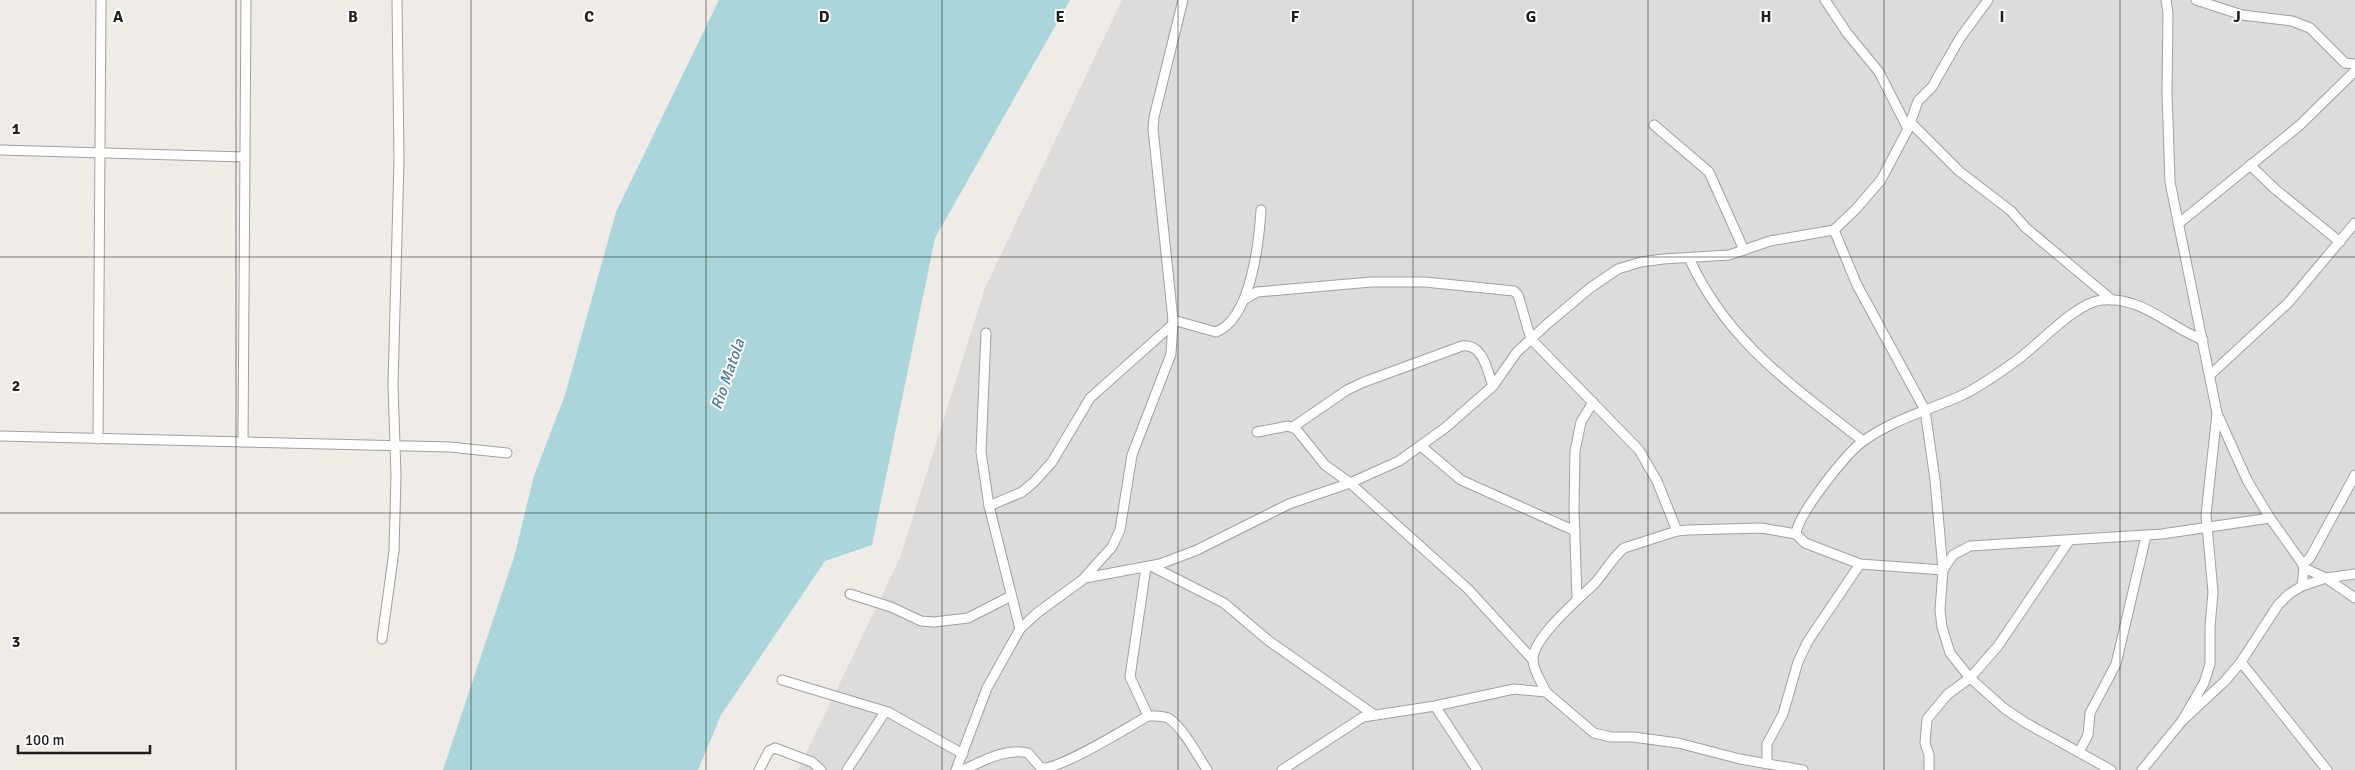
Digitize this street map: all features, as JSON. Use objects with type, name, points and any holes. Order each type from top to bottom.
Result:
[{"type":"street","points":[[98,438],[101,0]]},
{"type":"street","points":[[243,442],[246,0]]},
{"type":"street","points":[[382,639],[394,551],[395,445],[392,385],[399,160],[396,0]]},
{"type":"street","points":[[956,770],[987,688],[1020,629],[1037,613],[1084,578],[1112,547],[1120,530],[1132,455],[1171,354],[1173,322],[1153,129],[1154,117],[1183,0]]},
{"type":"street","points":[[1825,0],[1847,33],[1878,72],[1909,125],[1959,171],[2011,211],[2026,228],[2112,300]]},
{"type":"street","points":[[1084,578],[1148,567],[1197,550],[1289,504],[1350,483],[1399,461],[1445,428],[1493,386],[1517,352],[1590,288],[1618,269],[1642,262],[1728,255],[1770,241],[1834,230],[1856,209],[1881,180],[1909,125],[1918,101],[1932,87],[1960,38],[1988,0]]},
{"type":"street","points":[[2166,0],[2168,13],[2167,92],[2169,168],[2172,199],[2217,413],[2248,480],[2270,518],[2303,566],[2326,578],[2353,597]]},
{"type":"street","points":[[2196,0],[2242,15],[2292,21],[2310,28],[2345,62],[2355,64]]},
{"type":"street","points":[[2345,62],[2347,80]]},
{"type":"street","points":[[2178,224],[2300,125],[2355,71]]},
{"type":"street","points":[[1654,125],[1709,172],[1744,250]]},
{"type":"street","points":[[0,150],[245,157]]},
{"type":"street","points":[[2250,165],[2275,189],[2340,242]]},
{"type":"street","points":[[1173,322],[1216,332],[1228,324],[1245,299],[1256,258],[1261,210]]},
{"type":"street","points":[[2210,376],[2288,303],[2355,223]]},
{"type":"street","points":[[1834,230],[1857,285],[1925,410],[1935,480],[1943,570],[1940,610],[1943,634],[1955,662],[1970,678],[2026,723],[2111,770]]},
{"type":"street","points":[[1688,258],[1719,312],[1753,351],[1782,378],[1863,442]]},
{"type":"street","points":[[1245,299],[1257,292],[1371,282],[1425,282],[1509,289],[1518,295],[1531,339],[1638,450],[1657,481],[1677,531]]},
{"type":"street","points":[[2094,302],[2097,288]]},
{"type":"street","points":[[1796,534],[1804,514],[1830,476],[1863,442],[1892,425],[1968,392],[2028,352],[2084,305],[2112,300],[2144,308],[2160,315],[2185,332],[2202,340]]},
{"type":"street","points":[[989,506],[1022,492],[1034,482],[1052,462],[1090,398],[1173,322]]},
{"type":"street","points":[[986,333],[983,371],[985,404],[980,444],[989,506],[1020,629]]},
{"type":"street","points":[[1293,427],[1348,390],[1364,382],[1462,346],[1472,346],[1480,351],[1493,386]]},
{"type":"street","points":[[1577,598],[1575,451],[1577,433],[1593,402]]},
{"type":"street","points":[[2182,721],[2204,683],[2210,664],[2213,592],[2206,528],[2208,484],[2217,413]]},
{"type":"street","points":[[1257,432],[1288,426],[1293,427],[1325,465],[1350,483],[1468,589],[1533,660],[1546,692],[1594,734],[1678,743],[1740,759],[1803,770]]},
{"type":"street","points":[[0,436],[395,445],[450,447],[506,453]]},
{"type":"street","points":[[1421,446],[1461,480],[1575,531]]},
{"type":"street","points":[[2302,586],[2303,566],[2310,558],[2355,474]]},
{"type":"street","points":[[1943,570],[1953,555],[1970,546],[2146,536],[2270,518]]},
{"type":"street","points":[[1533,660],[1535,652],[1543,639],[1577,598],[1595,583],[1618,553],[1624,548],[1677,531],[1761,528],[1796,534],[1805,543],[1860,564],[1943,570]]},
{"type":"street","points":[[2079,752],[2088,735],[2090,713],[2116,664],[2146,536]]},
{"type":"street","points":[[1929,770],[1929,755],[1925,743],[1927,719],[1948,694],[1970,678],[1998,646],[2069,541]]},
{"type":"street","points":[[1767,763],[1767,744],[1783,714],[1798,662],[1808,641],[1860,564]]},
{"type":"street","points":[[1148,567],[1224,603],[1269,641],[1373,714]]},
{"type":"street","points":[[1148,567],[1130,679],[1148,716]]},
{"type":"street","points":[[2142,770],[2182,721],[2225,681],[2241,662],[2278,605],[2302,586],[2326,578],[2353,575],[2353,597]]},
{"type":"street","points":[[850,594],[891,607],[922,621],[934,622],[968,618],[1011,596]]},
{"type":"street","points":[[2241,662],[2327,770]]},
{"type":"street","points":[[782,680],[885,712],[963,754]]},
{"type":"street","points":[[1282,770],[1358,719],[1373,714],[1434,706],[1514,689],[1546,692]]},
{"type":"street","points":[[1434,706],[1477,770]]},
{"type":"street","points":[[847,770],[885,712]]},
{"type":"street","points":[[963,770],[997,756],[1019,752],[1028,753],[1041,768],[1051,767],[1085,751],[1148,716],[1162,716],[1170,720],[1189,742],[1207,770]]},
{"type":"street","points":[[759,770],[769,751],[776,748],[812,762],[821,770]]},
{"type":"shaded area","points":[[1122,0],[2355,0],[2355,770],[798,770],[900,558],[985,288]]},
{"type":"water","name":"Rio Matola","points":[[719,0],[1070,0],[935,238],[872,545],[825,561],[721,715],[698,770],[443,770],[515,554],[534,476],[565,395],[616,212]]}]
